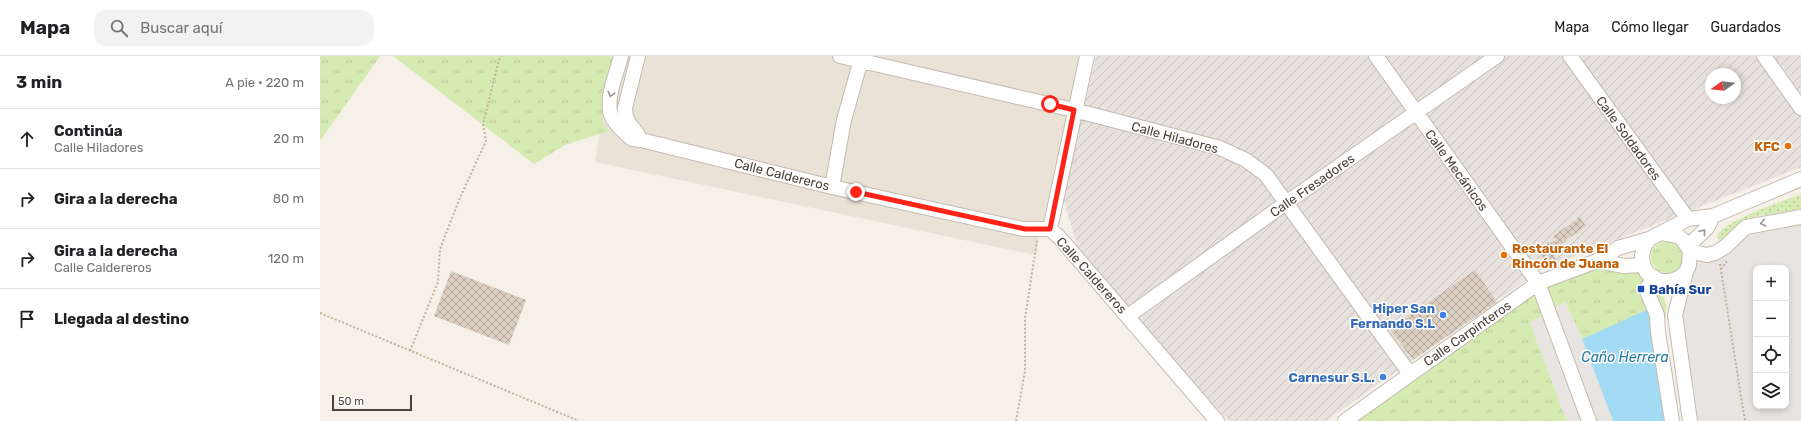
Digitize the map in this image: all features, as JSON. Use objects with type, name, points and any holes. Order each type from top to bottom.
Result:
[{"type":"street","name":"Calle Caldereros","points":[[621,56],[609,102],[610,111],[613,118],[632,140],[641,140],[832,187],[1025,229],[1050,229],[1060,238],[1128,316],[1217,421]]},
{"type":"street","points":[[638,56],[625,108],[625,116],[628,123],[641,140]]},
{"type":"street","name":"Calle Hiladores","points":[[840,56],[861,59],[1074,110],[1220,148],[1246,160],[1266,175],[1410,374]]},
{"type":"street","points":[[1050,229],[1074,110],[1087,56]]},
{"type":"street","name":"Calle Mecánicos","points":[[1376,56],[1538,283],[1589,421]]},
{"type":"street","name":"Calle Fresadores","points":[[1128,316],[1286,203],[1497,56]]},
{"type":"street","name":"Calle Soldadores","points":[[1570,56],[1688,219]]},
{"type":"street","points":[[1764,56],[1801,108]]},
{"type":"street","points":[[832,187],[844,120],[861,59]]},
{"type":"street","points":[[1597,261],[1618,248],[1649,239],[1688,219],[1713,216],[1801,179]]},
{"type":"street","points":[[1690,421],[1675,314],[1689,265],[1689,248],[1707,228],[1713,216]]},
{"type":"street","points":[[1662,233],[1678,236],[1689,248],[1706,255],[1715,253],[1725,247],[1746,227],[1801,216]]},
{"type":"street","points":[[1649,239],[1644,247],[1642,256],[1643,265],[1666,287],[1669,296],[1671,306],[1667,326],[1667,338],[1681,421]]},
{"type":"street","points":[[1597,261],[1624,266],[1643,265]]},
{"type":"street","name":"Calle Carpinteros","points":[[1345,421],[1538,283],[1597,261]]},
{"type":"street","points":[[1672,421],[1658,332],[1657,315],[1646,289],[1657,280],[1670,281],[1679,278],[1686,272]]},
{"type":"path","points":[[410,351],[438,282],[440,249],[459,200],[486,141],[483,124],[500,56]]},
{"type":"path","points":[[1016,421],[1025,371],[1025,318],[1037,241],[1050,229]]},
{"type":"path","points":[[1721,270],[1745,421]]},
{"type":"path","points":[[320,313],[579,421]]},
{"type":"shaded area","points":[[612,56],[1083,56],[1035,255],[595,162]]},
{"type":"shaded area","points":[[1096,56],[1801,56],[1801,167],[1542,269],[1326,421],[1229,421],[1080,255],[1063,198]]},
{"type":"shaded area","points":[[1801,209],[1801,421],[1695,421],[1680,336],[1683,292],[1703,247],[1721,244],[1757,216]]},
{"type":"shaded area","points":[[1565,302],[1582,339],[1613,421],[1567,421],[1530,323]]},
{"type":"green space","points":[[320,56],[380,56],[320,141]]},
{"type":"green space","points":[[393,56],[612,56],[602,123],[609,131],[565,145],[534,164]]},
{"type":"green space","points":[[1801,194],[1801,209],[1757,216],[1721,244],[1717,236],[1722,230],[1731,224],[1755,212]]},
{"type":"green space","points":[[1664,241],[1670,241],[1680,248],[1683,257],[1682,263],[1676,270],[1670,273],[1664,273],[1654,266],[1651,260],[1651,254],[1658,244]]},
{"type":"green space","points":[[1597,261],[1643,265],[1653,283],[1664,298],[1667,310],[1664,321],[1657,315],[1582,339],[1565,302],[1530,323],[1567,421],[1342,421],[1538,283]]},
{"type":"water","name":"Caño Herrera","points":[[1651,308],[1669,421],[1613,421],[1582,339]]},
{"type":"building","points":[[1580,217],[1586,226],[1552,250],[1556,261],[1546,266],[1538,248],[1556,240],[1553,236]]},
{"type":"building","name":"Hiper San Fernando S.L","points":[[1475,270],[1497,302],[1413,360],[1390,329]]},
{"type":"building","points":[[451,271],[526,300],[509,345],[434,316]]},
{"type":"place","name":"KFC","points":[[1788,146]]},
{"type":"place","name":"Restaurante El Rincón de Juana","points":[[1504,255]]},
{"type":"place","name":"Bahía Sur","points":[[1641,289]]},
{"type":"place","name":"Hiper San Fernando S.L","points":[[1443,315]]},
{"type":"place","name":"Carnesur S.L.","points":[[1383,377]]},
{"type":"route","points":[[856,192],[1025,229],[1050,229],[1074,110],[1050,104]]}]
